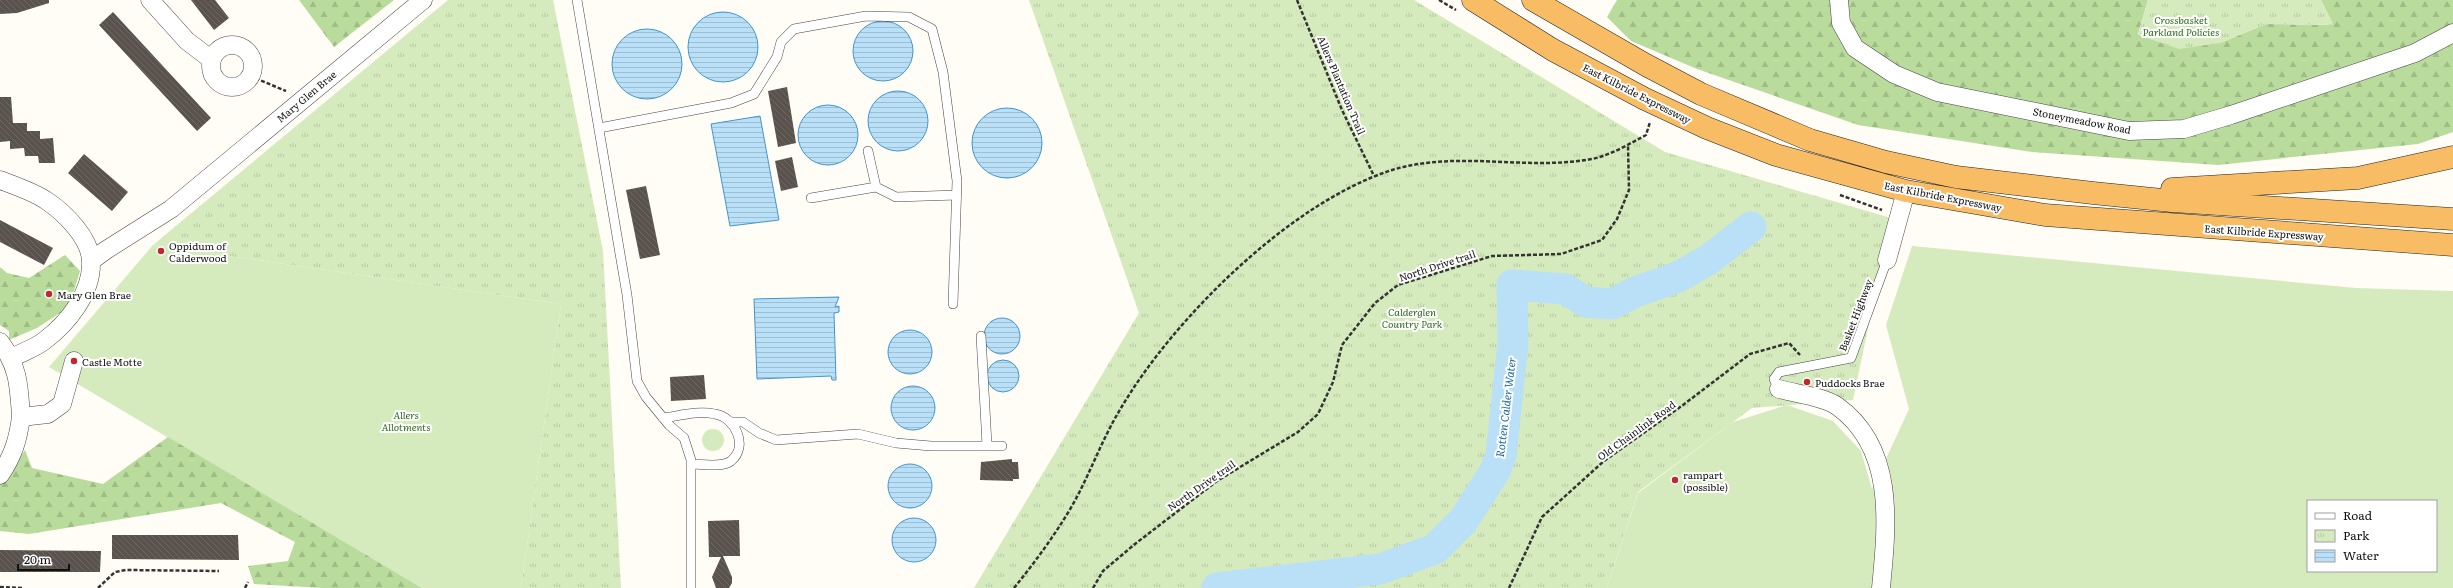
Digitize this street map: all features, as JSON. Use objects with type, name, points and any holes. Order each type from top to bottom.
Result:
[{"type":"highway","name":"East Kilbride Expressway","points":[[1473,0],[1553,50],[1646,99],[1707,128],[1776,155],[1906,191],[2045,215],[2453,245]]},
{"type":"highway","name":"East Kilbride Expressway","points":[[1533,0],[1701,94],[1810,140],[1886,162],[1956,177],[2172,201],[2453,219]]},
{"type":"highway","points":[[2093,193],[2358,178],[2453,156]]},
{"type":"street","points":[[150,0],[187,41],[212,60]]},
{"type":"street","name":"Mary Glen Brae","points":[[91,261],[171,208],[423,0]]},
{"type":"street","name":"Stoneymeadow Road","points":[[1839,0],[1841,24],[1855,48],[1894,74],[1937,92],[2129,131],[2184,129],[2231,115],[2415,53],[2453,33]]},
{"type":"street","points":[[232,44],[239,46],[250,54],[253,67],[250,76],[243,84],[236,86],[222,84],[213,74],[212,60],[219,49],[232,44]]},
{"type":"street","points":[[0,180],[46,200],[58,210],[79,233],[91,261],[89,281],[81,298],[60,328],[43,342],[12,358]]},
{"type":"street","points":[[1887,260],[1906,191]]},
{"type":"street","points":[[0,342],[12,358],[19,383],[21,417],[18,441],[11,458],[0,475]]},
{"type":"street","points":[[21,417],[48,414],[62,404],[74,360]]},
{"type":"street","points":[[1779,389],[1836,406],[1853,422],[1868,440],[1879,463],[1886,492],[1884,554],[1881,588]]},
{"type":"lane","points":[[578,0],[627,295],[637,381],[646,397],[663,418],[684,438],[691,464],[691,588]]},
{"type":"lane","points":[[599,128],[731,103],[754,94],[777,57],[781,42],[794,29],[866,16],[909,17],[932,29],[943,72],[957,181],[953,304]]},
{"type":"lane","points":[[868,151],[876,187]]},
{"type":"lane","points":[[811,198],[876,187],[896,197],[957,195]]},
{"type":"lane","name":"Basket Highway","points":[[1779,389],[1774,379],[1779,372],[1851,358],[1887,260]]},
{"type":"lane","points":[[981,336],[986,445]]},
{"type":"lane","points":[[663,418],[696,413],[715,414],[732,422],[743,422],[759,433],[776,440],[858,434],[896,443],[931,446],[1002,446]]},
{"type":"lane","points":[[691,464],[722,464],[731,461],[737,452],[738,444],[738,431],[732,422]]},
{"type":"path","name":"Allers Plantation Trail","points":[[1297,0],[1342,110],[1374,176]]},
{"type":"path","points":[[250,76],[304,98]]},
{"type":"path","points":[[1014,588],[1045,549],[1072,505],[1106,433],[1122,406],[1180,326],[1214,290],[1299,218],[1340,192],[1374,176],[1410,164],[1447,161],[1562,163],[1594,158],[1646,135],[1652,115]]},
{"type":"path","name":"North Drive trail","points":[[1093,588],[1103,571],[1135,544],[1217,481],[1298,432],[1318,414],[1333,382],[1342,345],[1375,303],[1398,285],[1492,256],[1561,254],[1602,240],[1618,219],[1629,190],[1628,144]]},
{"type":"path","name":"Old Chainlink Road","points":[[1509,588],[1542,517],[1604,461],[1683,405],[1750,354],[1789,343],[1804,358]]},
{"type":"path","points":[[98,588],[115,572],[126,570],[219,572]]},
{"type":"path","points":[[245,588],[248,582]]},
{"type":"path","points":[[0,587],[23,588]]},
{"type":"green space","points":[[299,0],[394,0],[334,47]]},
{"type":"green space","points":[[448,0],[553,0],[603,251],[621,588],[521,588],[561,304],[153,245]]},
{"type":"green space","name":"Calderglen Country Park","points":[[1029,0],[1414,0],[1665,152],[1891,218],[1853,400],[1752,408],[1638,492],[1607,588],[974,588],[1139,313]]},
{"type":"green space","points":[[1617,0],[2148,0],[2138,34],[2220,43],[2266,24],[2333,25],[2321,0],[2453,0],[2453,132],[2418,144],[2218,165],[2032,152],[1858,125],[1697,69],[1631,41],[1607,17]]},
{"type":"green space","name":"Crossbasket Parkland Policies","points":[[2148,0],[2321,0],[2334,25],[2266,24],[2220,43],[2179,49],[2138,35]]},
{"type":"green space","name":"Allers Allotments","points":[[153,245],[561,304],[521,588],[422,588],[49,367]]},
{"type":"green space","points":[[1912,246],[2356,288],[2453,291],[2453,588],[1607,588],[1638,493],[1733,422],[1787,405],[1833,421],[1861,451],[1872,489],[1909,409],[1886,325]]},
{"type":"green space","points":[[65,255],[80,271],[69,307],[37,328],[9,340],[9,331],[0,325],[0,267],[7,273],[29,278]]},
{"type":"green space","points":[[713,429],[721,432],[724,440],[721,448],[713,451],[705,448],[702,440],[705,432]]},
{"type":"green space","points":[[168,437],[422,588],[322,588],[254,584],[248,566],[288,561],[295,542],[221,503],[29,534],[0,531],[0,480],[9,473],[25,450],[32,468],[103,484]]},
{"type":"water","points":[[723,12],[736,15],[748,22],[755,34],[758,47],[755,60],[748,72],[736,79],[723,82],[710,79],[698,72],[691,60],[688,47],[691,34],[698,22],[710,15]]},
{"type":"water","points":[[883,21],[900,26],[908,34],[913,51],[908,68],[900,76],[883,81],[866,76],[858,68],[853,51],[858,34],[866,26]]},
{"type":"water","points":[[647,29],[660,32],[672,39],[679,51],[682,64],[679,77],[672,89],[660,96],[647,99],[634,96],[622,89],[615,77],[612,64],[615,51],[622,39],[634,32]]},
{"type":"water","points":[[898,91],[914,96],[919,100],[923,105],[928,121],[923,137],[919,142],[914,146],[898,151],[882,146],[877,142],[873,137],[868,121],[873,105],[877,100],[882,96]]},
{"type":"water","points":[[828,105],[844,110],[849,114],[853,119],[858,135],[853,151],[849,156],[844,160],[828,165],[812,160],[807,156],[803,151],[798,135],[803,119],[807,114],[812,110]]},
{"type":"water","points":[[1007,108],[1020,111],[1032,118],[1039,130],[1042,143],[1039,156],[1032,168],[1020,175],[1007,178],[994,175],[982,168],[975,156],[972,143],[975,130],[982,118],[994,111]]},
{"type":"water","points":[[760,116],[779,220],[730,226],[711,124]]},
{"type":"water","points":[[839,297],[835,307],[839,306],[839,312],[834,313],[836,380],[832,380],[831,376],[757,379],[754,299]]},
{"type":"water","points":[[999,318],[1005,318],[1015,323],[1020,336],[1015,349],[1005,354],[999,354],[989,349],[984,339],[984,333],[989,323]]},
{"type":"water","points":[[910,330],[922,334],[928,340],[932,352],[928,364],[922,370],[910,374],[898,370],[892,364],[888,352],[892,340],[898,334]]},
{"type":"water","points":[[1000,360],[1006,360],[1015,364],[1019,376],[1015,388],[1006,392],[1000,392],[991,388],[987,379],[987,373],[991,364]]},
{"type":"water","points":[[913,386],[925,390],[931,396],[935,408],[931,420],[925,426],[913,430],[901,426],[895,420],[891,408],[895,396],[901,390]]},
{"type":"water","points":[[910,464],[922,468],[928,474],[932,486],[928,498],[922,504],[910,508],[898,504],[892,498],[888,486],[892,474],[898,468]]},
{"type":"water","points":[[914,518],[926,522],[932,528],[936,540],[932,552],[926,558],[914,562],[902,558],[896,552],[892,540],[896,528],[902,522]]},
{"type":"building","points":[[0,0],[49,0],[49,3],[17,13],[0,14]]},
{"type":"building","points":[[191,0],[215,0],[229,18],[214,30]]},
{"type":"building","points":[[113,12],[211,118],[197,131],[99,25]]},
{"type":"building","points":[[787,87],[796,143],[778,147],[768,91]]},
{"type":"building","points":[[0,97],[11,97],[13,123],[27,123],[27,131],[40,131],[40,139],[53,138],[55,163],[39,163],[38,156],[25,156],[24,148],[10,149],[10,141],[0,142]]},
{"type":"building","points":[[84,154],[128,192],[112,211],[68,173]]},
{"type":"building","points":[[792,157],[798,187],[781,191],[775,161]]},
{"type":"building","points":[[646,186],[660,255],[640,259],[626,190]]},
{"type":"building","points":[[0,220],[53,248],[44,265],[0,242]]},
{"type":"building","points":[[704,375],[706,399],[671,401],[670,377]]},
{"type":"building","points":[[1012,459],[1012,462],[1018,462],[1019,479],[1013,479],[1013,481],[980,480],[981,462]]},
{"type":"building","points":[[739,520],[740,556],[723,556],[732,577],[732,583],[729,588],[716,588],[712,577],[721,557],[709,557],[708,521]]},
{"type":"building","points":[[112,535],[238,535],[239,560],[112,559]]},
{"type":"building","points":[[0,550],[101,551],[100,572],[0,572]]},
{"type":"waterway","name":"Rotten Calder Water","points":[[1217,588],[1380,569],[1435,549],[1463,521],[1495,471],[1501,455],[1513,343],[1512,285],[1565,289],[1586,302],[1612,304],[1635,292],[1678,277],[1708,260],[1751,227]]},
{"type":"place","name":"Oppidum of Calderwood","points":[[161,251]]},
{"type":"place","name":"Mary Glen Brae","points":[[49,294]]},
{"type":"place","name":"Castle Motte","points":[[74,361]]},
{"type":"place","name":"Puddocks Brae","points":[[1807,382]]},
{"type":"place","name":"rampart (possible)","points":[[1675,480]]}]
